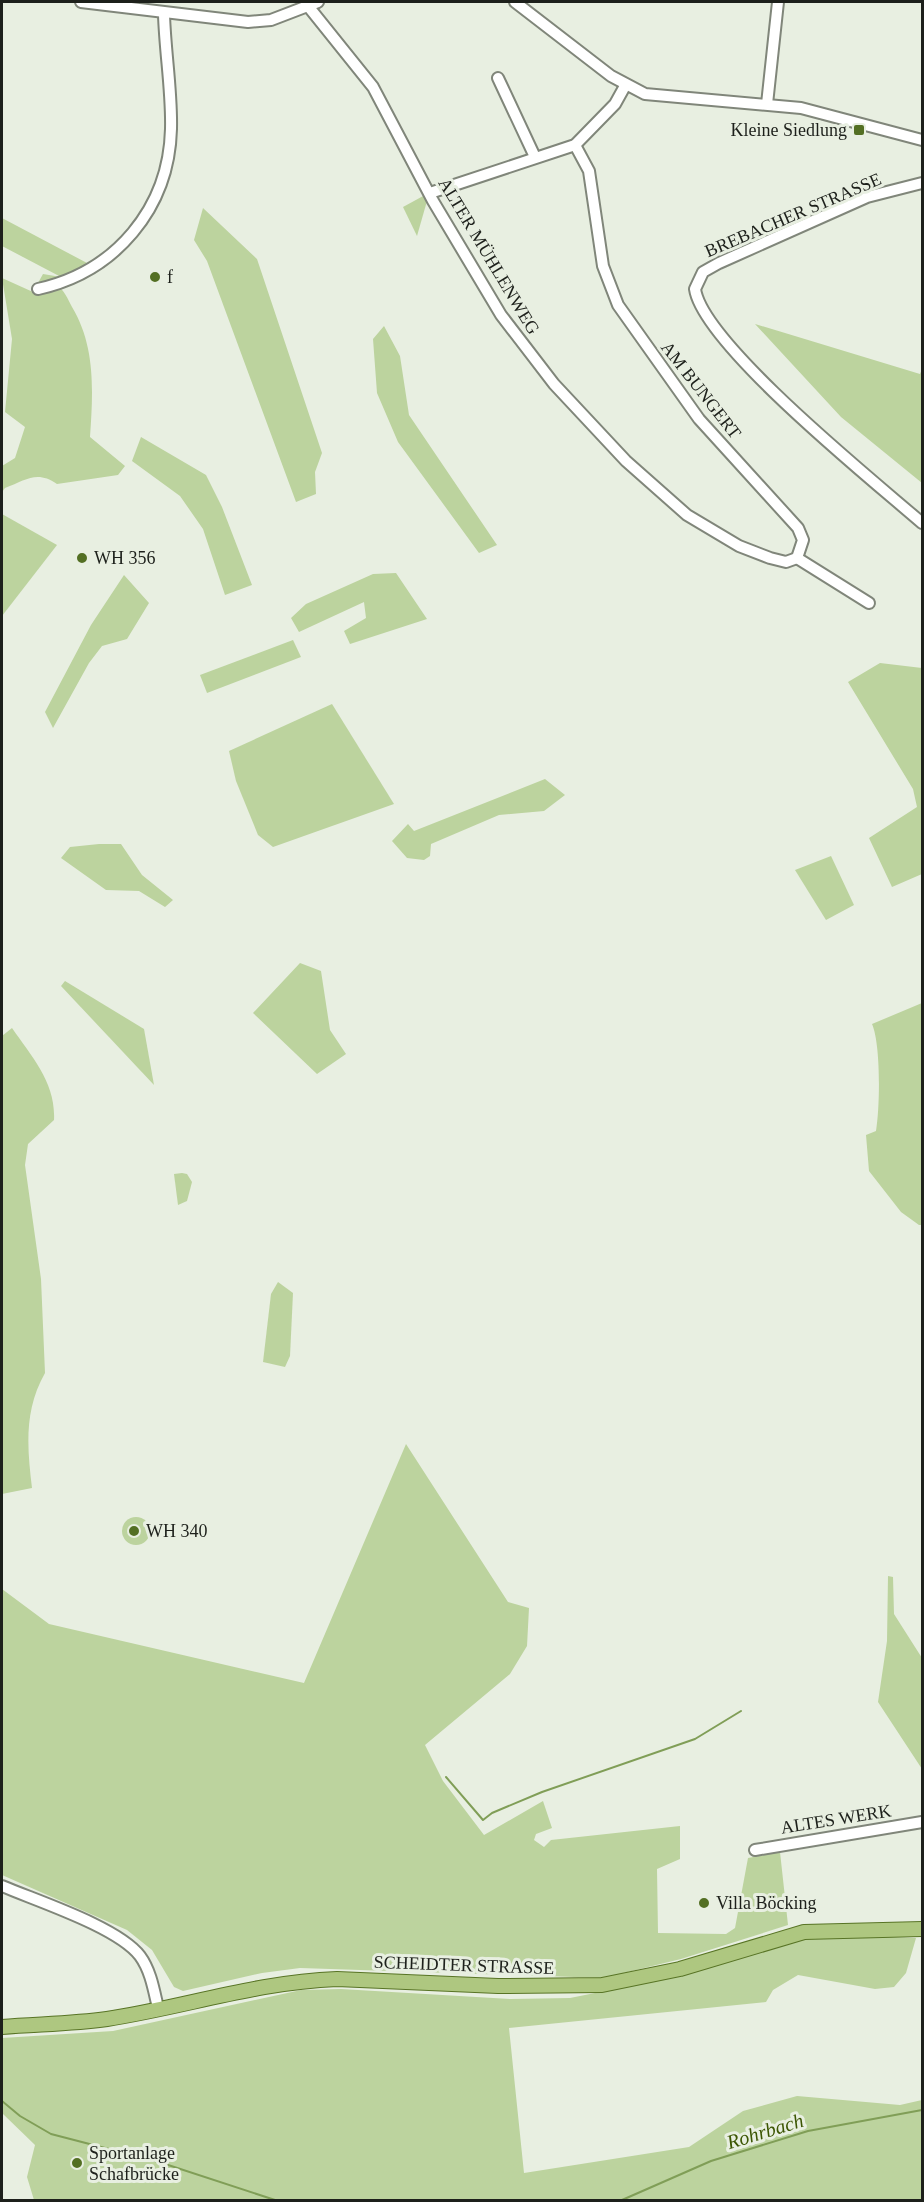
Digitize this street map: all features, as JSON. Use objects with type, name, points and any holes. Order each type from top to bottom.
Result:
[{"type":"main road","name":"SCHEIDTER STRASSE","points":[[2,2026],[107,2019],[241,1989],[302,1980],[336,1979],[513,1986],[602,1985],[649,1977],[804,1932],[922,1929]]},
{"type":"street","points":[[81,2],[164,14],[258,22],[282,17],[313,4]]},
{"type":"street","points":[[514,2],[625,86],[645,94],[801,108],[922,139]]},
{"type":"street","points":[[767,104],[778,2]]},
{"type":"street","name":"ALTER MÜHLENWEG","points":[[313,4],[373,87],[430,194],[511,331],[554,384],[626,461],[671,504],[709,529],[770,558],[786,562],[797,558]]},
{"type":"street","points":[[38,289],[65,283],[91,269],[119,248],[138,227],[153,199],[166,164],[171,129],[164,14]]},
{"type":"street","points":[[498,78],[535,157]]},
{"type":"street","points":[[430,194],[575,145],[615,104],[625,86]]},
{"type":"street","name":"AM BUNGERT","points":[[575,145],[589,171],[603,266],[618,305],[699,419],[798,528],[803,540],[797,558]]},
{"type":"street","name":"BREBACHER STRASSE","points":[[922,183],[877,193],[846,206],[709,268],[696,283],[697,297],[717,330],[764,382],[922,523]]},
{"type":"street","points":[[797,558],[869,603]]},
{"type":"street","name":"ALTES WERK","points":[[755,1850],[922,1822]]},
{"type":"street","points":[[2,1887],[122,1939],[141,1957],[150,1976],[158,2008]]},
{"type":"green space","points":[[425,195],[427,201],[417,236],[403,207]]},
{"type":"green space","points":[[203,208],[257,259],[322,453],[315,472],[316,494],[296,502],[207,261],[194,240]]},
{"type":"green space","points":[[2,218],[87,263],[56,284],[66,295],[80,322],[89,354],[92,387],[90,437],[125,466],[118,475],[57,484],[37,477],[5,488],[2,492],[2,466],[15,458],[25,427],[5,412],[12,339],[2,278],[33,292],[43,274],[61,277],[2,246]]},
{"type":"green space","points":[[755,324],[920,374],[922,369],[922,483],[841,417]]},
{"type":"green space","points":[[384,326],[400,356],[409,415],[497,545],[479,553],[398,442],[377,393],[373,339]]},
{"type":"green space","points":[[141,437],[206,475],[222,507],[252,585],[225,595],[203,529],[180,496],[132,461]]},
{"type":"green space","points":[[2,514],[57,545],[2,616]]},
{"type":"green space","points":[[396,573],[427,619],[350,644],[344,631],[366,618],[364,602],[299,632],[291,618],[306,604],[373,574]]},
{"type":"green space","points":[[124,575],[149,603],[127,639],[102,646],[89,663],[53,728],[45,712],[91,625]]},
{"type":"green space","points":[[293,640],[301,657],[207,693],[200,675]]},
{"type":"green space","points":[[880,663],[922,668],[922,874],[892,887],[869,838],[917,807],[913,789],[848,682]]},
{"type":"green space","points":[[332,704],[394,804],[273,847],[258,835],[236,781],[229,751]]},
{"type":"green space","points":[[545,779],[565,795],[544,811],[499,815],[431,844],[430,856],[424,860],[407,858],[392,841],[408,824],[414,831]]},
{"type":"green space","points":[[121,844],[142,875],[173,900],[165,907],[139,891],[106,890],[61,858],[70,847]]},
{"type":"green space","points":[[831,856],[854,905],[826,920],[795,870]]},
{"type":"green space","points":[[300,963],[321,971],[330,1030],[346,1054],[317,1074],[253,1013]]},
{"type":"green space","points":[[65,981],[144,1029],[154,1085],[61,986]]},
{"type":"green space","points":[[922,1003],[922,1225],[919,1225],[901,1212],[869,1171],[866,1135],[876,1131],[878,1107],[877,1046],[872,1024]]},
{"type":"green space","points":[[12,1028],[35,1060],[47,1082],[54,1107],[54,1120],[28,1144],[25,1165],[41,1279],[45,1373],[33,1401],[30,1415],[28,1443],[32,1488],[2,1494],[2,1036]]},
{"type":"green space","points":[[174,1174],[187,1174],[192,1182],[187,1201],[178,1205]]},
{"type":"green space","points":[[278,1282],[293,1293],[290,1356],[285,1367],[263,1362],[271,1294]]},
{"type":"green space","points":[[406,1444],[508,1602],[529,1608],[527,1646],[510,1674],[425,1745],[443,1781],[484,1835],[543,1801],[552,1828],[536,1834],[534,1840],[544,1847],[551,1840],[680,1826],[680,1859],[657,1869],[658,1933],[726,1934],[735,1928],[748,1858],[780,1852],[788,1925],[681,1959],[603,1978],[300,1968],[262,1973],[183,1991],[174,1987],[152,1950],[127,1930],[2,1875],[2,1589],[49,1624],[304,1683]]},
{"type":"green space","points":[[136,1517],[146,1521],[150,1531],[146,1541],[136,1545],[126,1541],[122,1531],[126,1521]]},
{"type":"green space","points":[[888,1576],[893,1577],[894,1614],[922,1658],[922,1769],[878,1702],[887,1641]]},
{"type":"green space","points":[[865,1936],[916,1938],[906,1973],[894,1987],[875,1989],[798,1975],[773,1990],[766,2002],[509,2028],[524,2173],[689,2147],[743,2111],[797,2096],[900,2105],[922,2100],[922,2200],[34,2200],[27,2177],[35,2145],[2,2113],[2,2038],[113,2031],[301,1990],[341,1989],[510,1999],[570,1998],[610,1990],[800,1939]]},
{"type":"waterway","points":[[446,1777],[483,1820],[492,1813],[542,1792],[695,1739],[741,1711]]},
{"type":"waterway","name":"Rohrbach","points":[[2,2101],[20,2116],[51,2134],[159,2162],[275,2200]]},
{"type":"waterway","name":"Rohrbach","points":[[622,2200],[711,2161],[808,2131],[922,2110]]},
{"type":"place","name":"Kleine Siedlung","points":[[859,130]]},
{"type":"place","name":"f","points":[[155,277]]},
{"type":"place","name":"WH 356","points":[[82,558]]},
{"type":"place","name":"WH 340","points":[[134,1531]]},
{"type":"place","name":"Villa Böcking","points":[[704,1903]]},
{"type":"place","name":"Sportanlage Schafbrücke","points":[[77,2163]]}]
